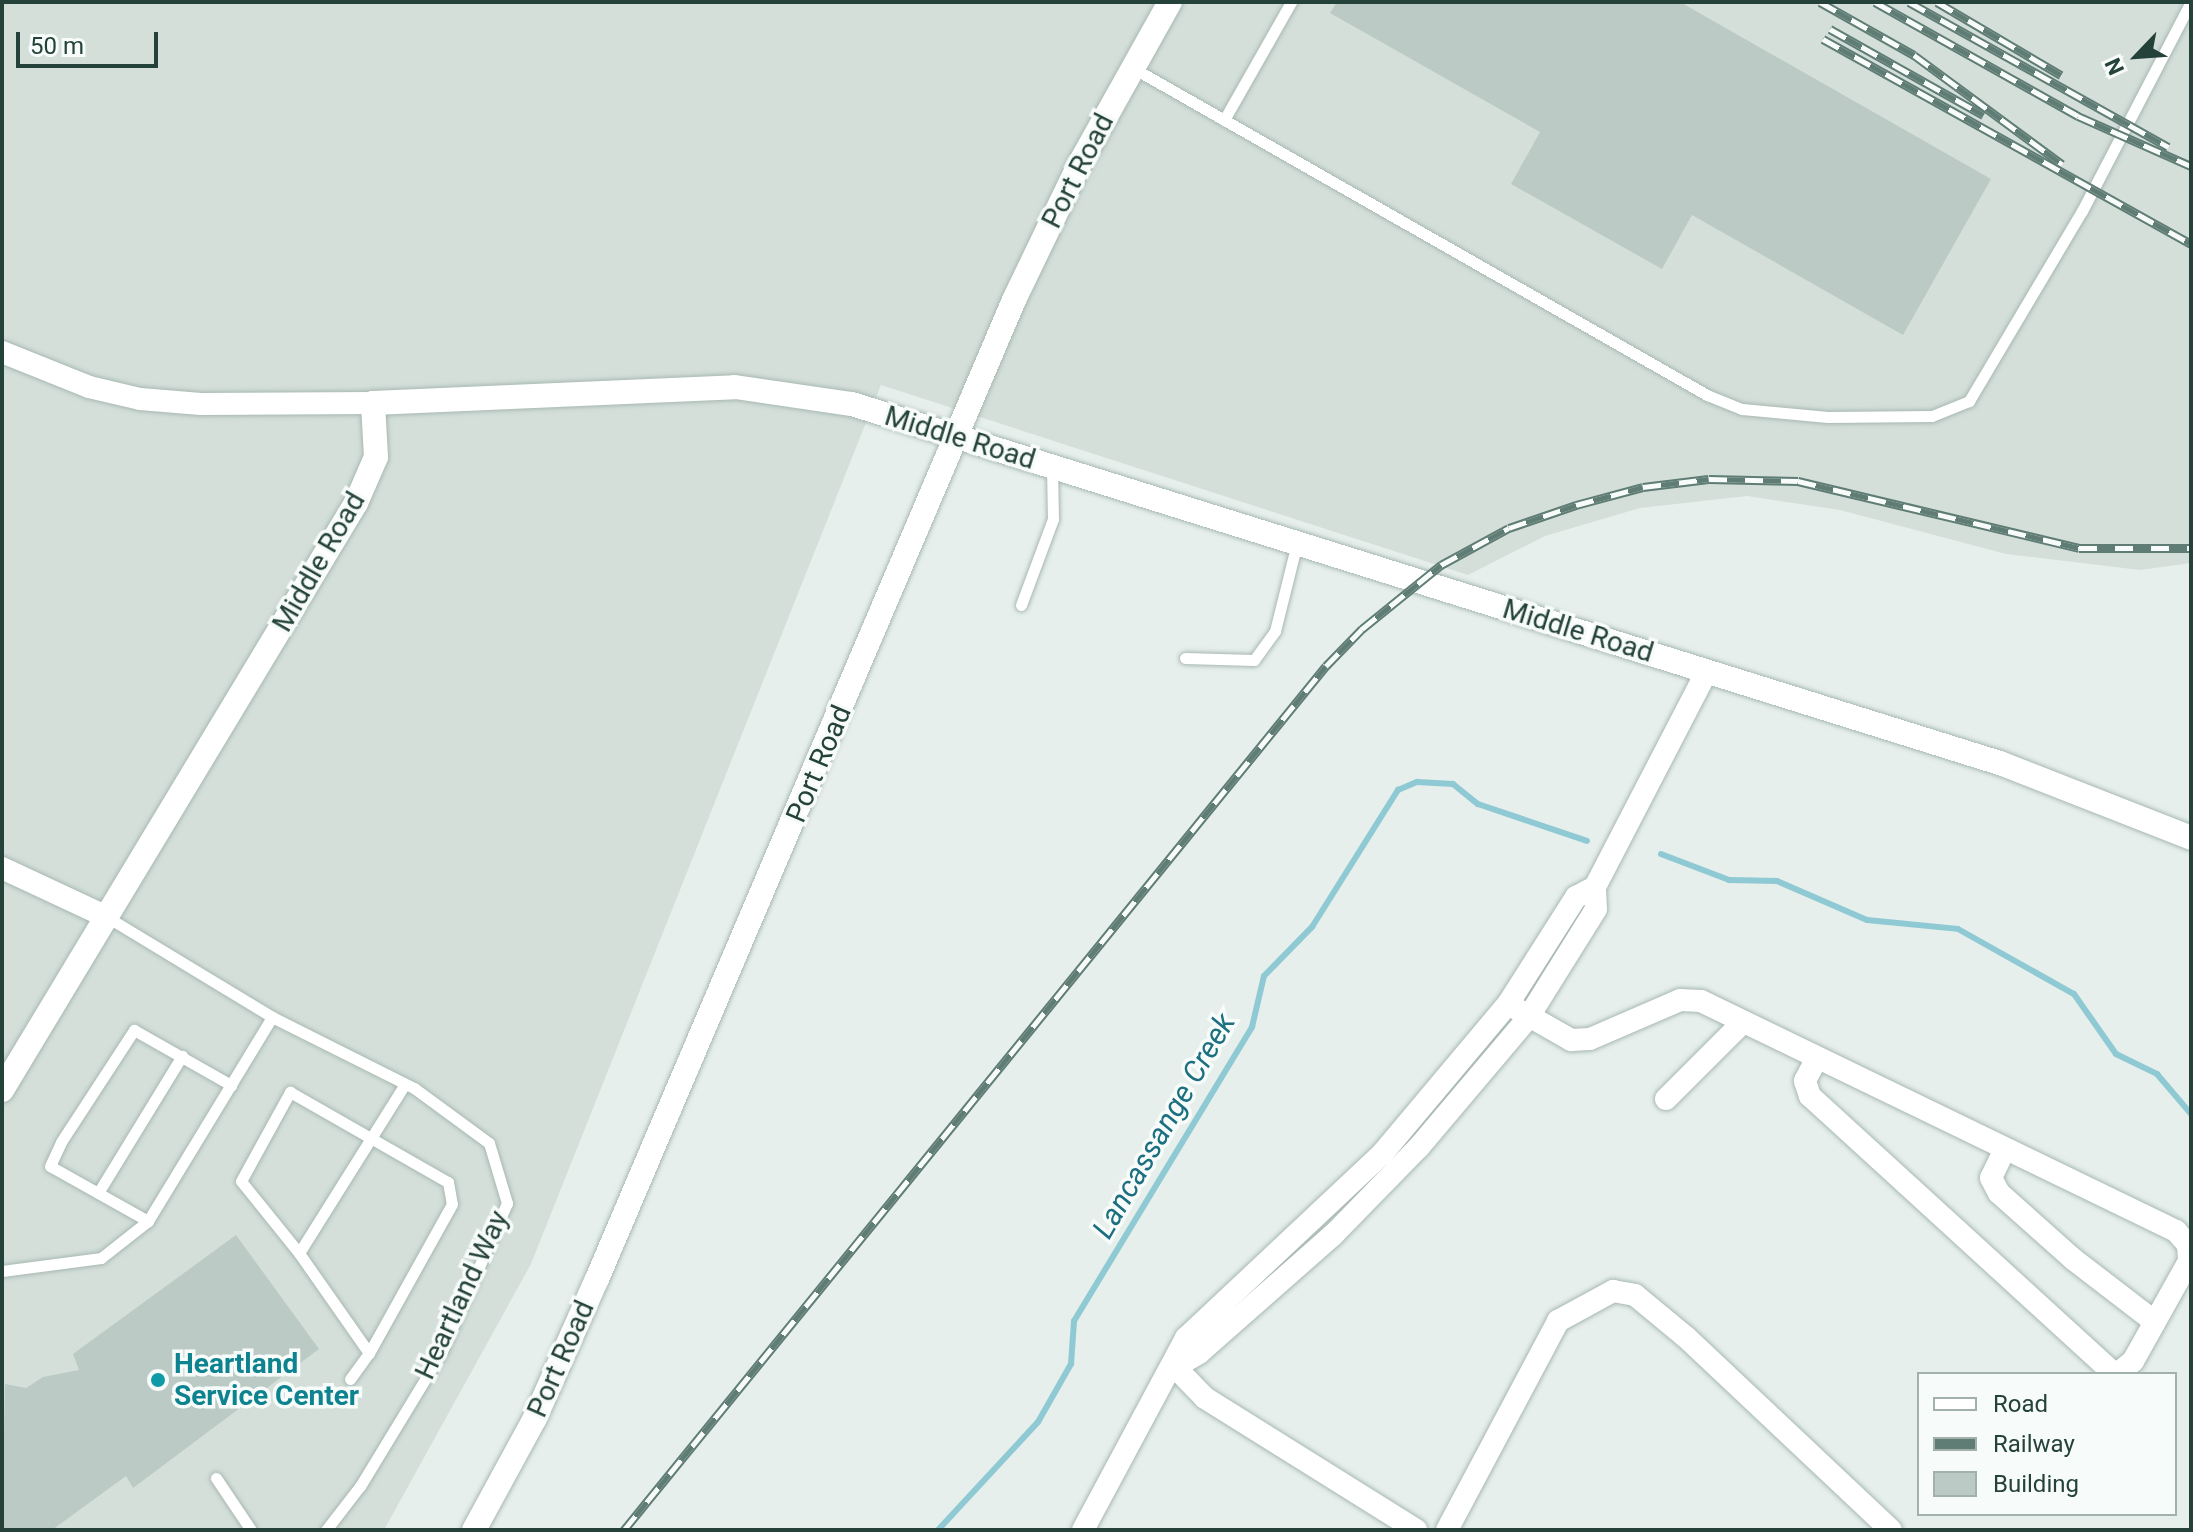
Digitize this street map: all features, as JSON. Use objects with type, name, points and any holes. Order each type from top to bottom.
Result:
[{"type":"main road","name":"Port Road","points":[[474,1530],[535,1418],[597,1279],[1014,300],[1132,67],[1170,2]]},
{"type":"main road","name":"Middle Road","points":[[2,1090],[356,503],[376,457],[373,403],[735,387],[823,398],[2000,763],[2191,838]]},
{"type":"street","points":[[2,352],[89,387],[140,399],[201,404],[373,403]]},
{"type":"street","points":[[1175,1367],[1199,1353],[1333,1235],[1419,1147],[1528,1018],[1596,909],[1595,887],[1707,671]]},
{"type":"street","points":[[2,868],[105,916]]},
{"type":"street","points":[[1083,1530],[1084,1520],[1175,1367],[1186,1338],[1382,1154],[1508,1004],[1576,897],[1595,887]]},
{"type":"street","points":[[1508,1004],[1571,1040],[1590,1039],[1680,1000],[1701,1001],[2176,1231],[2188,1245],[2189,1261],[2133,1361],[2119,1372]]},
{"type":"street","points":[[1666,1099],[1743,1022]]},
{"type":"street","points":[[1817,1058],[1805,1081],[1810,1096],[2114,1372]]},
{"type":"street","points":[[2005,1149],[1991,1178],[1999,1193],[2073,1259],[2155,1322]]},
{"type":"street","points":[[1447,1530],[1558,1321],[1613,1291],[1635,1295],[1687,1338],[1891,1530]]},
{"type":"street","points":[[1175,1367],[1205,1398],[1416,1530]]},
{"type":"lane","points":[[1224,120],[1291,2]]},
{"type":"lane","points":[[1132,67],[1707,395],[1742,409],[1799,415],[1932,416],[1969,401],[2082,211],[2191,2]]},
{"type":"lane","points":[[1021,605],[1053,519],[1052,467]]},
{"type":"lane","points":[[1185,658],[1254,660],[1275,631],[1297,543]]},
{"type":"lane","name":"Heartland Way","points":[[105,916],[272,1017],[405,1084],[489,1143],[507,1203],[441,1353],[360,1486],[326,1530]]},
{"type":"lane","points":[[2,1271],[101,1258],[148,1221],[272,1017]]},
{"type":"lane","points":[[148,1221],[50,1166],[61,1142],[134,1030],[231,1085]]},
{"type":"lane","points":[[98,1193],[182,1056]]},
{"type":"lane","points":[[299,1253],[405,1084]]},
{"type":"lane","points":[[350,1379],[369,1353],[452,1204],[448,1182],[290,1092],[241,1181],[299,1253],[369,1353]]},
{"type":"lane","points":[[216,1478],[251,1530]]},
{"type":"shaded area","points":[[2,2],[2191,2],[2191,563],[2140,570],[2006,554],[1840,510],[1747,496],[1640,508],[1545,536],[1468,575],[881,385],[531,1264],[384,1530],[2,1530]]},
{"type":"building","points":[[1337,2],[1680,2],[1991,179],[1903,335],[1692,215],[1662,269],[1511,184],[1540,132],[1330,13]]},
{"type":"building","name":"Heartland Service Center","points":[[236,1235],[319,1349],[133,1488],[126,1476],[52,1530],[2,1530],[5,1384],[26,1388],[43,1377],[79,1370],[73,1354]]},
{"type":"waterway","name":"Lancassange Creek","points":[[938,1530],[1038,1422],[1071,1364],[1074,1321],[1252,1027],[1264,976],[1312,927],[1398,790],[1417,782],[1453,784],[1478,804],[1587,841]]},
{"type":"waterway","name":"Lancassange Creek","points":[[1661,854],[1729,880],[1777,881],[1867,920],[1958,929],[2074,994],[2116,1054],[2157,1074],[2191,1114]]},
{"type":"railway","points":[[1820,2],[1914,55],[2062,164]]},
{"type":"railway","points":[[1875,2],[2078,116],[2191,166]]},
{"type":"railway","points":[[1909,2],[2168,147]]},
{"type":"railway","points":[[1937,2],[2061,75]]},
{"type":"railway","points":[[1830,29],[1983,115]]},
{"type":"railway","points":[[1823,39],[2191,244]]},
{"type":"railway","points":[[624,1530],[1326,666],[1362,629],[1441,565],[1509,528],[1576,505],[1643,487],[1709,479],[1798,481],[2079,548],[2191,548]]},
{"type":"place","name":"Heartland Service Center","points":[[158,1380]]}]
